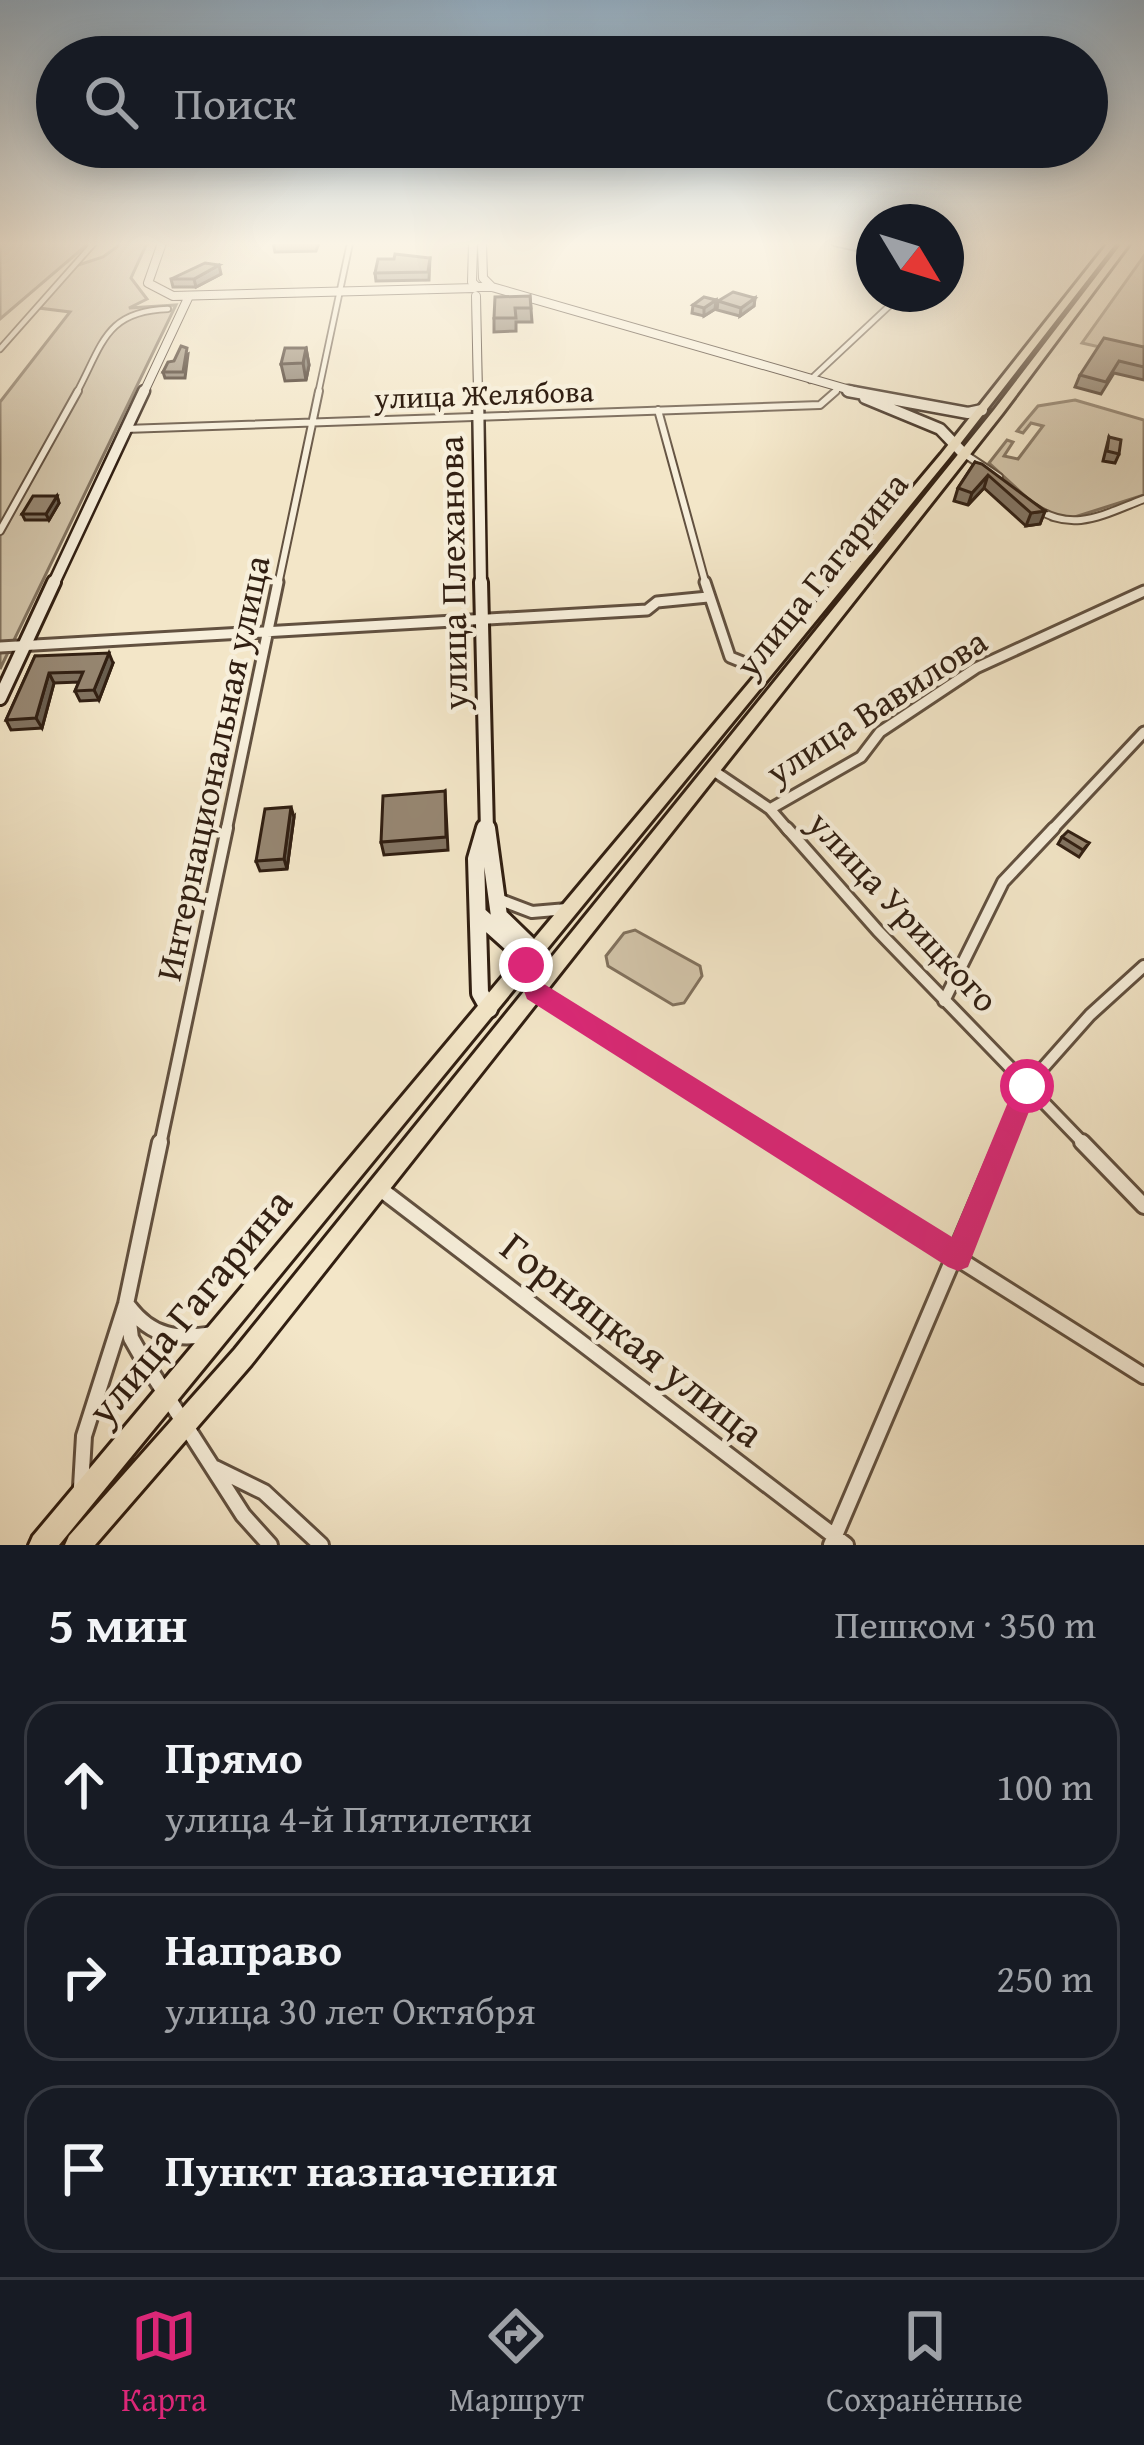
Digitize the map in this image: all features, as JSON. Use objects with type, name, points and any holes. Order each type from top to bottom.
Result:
[{"type":"main road","points":[[0,698],[180,315]]},
{"type":"main road","name":"улица Плеханова","points":[[477,315],[486,824],[499,916],[531,958]]},
{"type":"main road","points":[[477,322],[482,315]]},
{"type":"main road","points":[[581,315],[844,389],[943,408],[982,410]]},
{"type":"main road","name":"улица Гагарина","points":[[78,1545],[131,1480],[186,1427],[712,770],[1056,315]]},
{"type":"main road","name":"улица Гагарина","points":[[42,1545],[766,672],[961,442],[984,428],[1071,315]]},
{"type":"main road","points":[[844,389],[933,423],[961,442]]},
{"type":"main road","points":[[893,411],[893,403],[905,399]]},
{"type":"main road","points":[[933,423],[955,417],[943,408]]},
{"type":"main road","points":[[908,416],[961,442]]},
{"type":"main road","points":[[961,442],[984,428]]},
{"type":"main road","points":[[698,754],[712,770]]},
{"type":"main road","name":"улица Плеханова","points":[[486,824],[476,859],[480,993],[489,1009]]},
{"type":"main road","points":[[478,914],[531,958],[535,991]]},
{"type":"main road","points":[[531,958],[569,948]]},
{"type":"street","points":[[0,349],[30,315]]},
{"type":"street","points":[[0,531],[117,320],[129,315]]},
{"type":"street","name":"Интернациональная улица","points":[[81,1498],[84,1436],[127,1304],[335,315]]},
{"type":"street","points":[[810,380],[879,315]]},
{"type":"street","name":"улица Желябова","points":[[124,429],[820,405],[844,389]]},
{"type":"street","points":[[658,410],[708,597],[730,657],[766,672]]},
{"type":"street","points":[[961,442],[1001,479]]},
{"type":"street","points":[[1018,493],[1051,521],[1069,526],[1144,499]]},
{"type":"street","name":"улица Вавилова","points":[[770,808],[861,758],[880,732],[976,668],[1144,591]]},
{"type":"street","points":[[0,647],[647,610],[657,602],[708,597]]},
{"type":"street","points":[[944,1001],[1003,882],[1144,732]]},
{"type":"street","name":"улица Урицкого","points":[[712,770],[770,808],[944,1001],[1144,1206]]},
{"type":"street","points":[[494,897],[520,911],[544,915],[572,908]]},
{"type":"street","points":[[838,1542],[1027,1086],[1144,966]]},
{"type":"street","points":[[535,991],[1144,1376]]},
{"type":"street","name":"Горняцкая улица","points":[[378,1187],[838,1542]]},
{"type":"street","points":[[127,1304],[152,1333],[183,1340],[218,1333]]},
{"type":"street","points":[[127,1304],[131,1338],[243,1515],[270,1545]]},
{"type":"street","points":[[215,1468],[263,1492],[321,1545]]},
{"type":"shaded area","points":[[68,315],[171,315],[0,669],[0,402]]},
{"type":"shaded area","points":[[1102,315],[1144,315],[1144,357],[1082,343]]},
{"type":"shaded area","points":[[1075,400],[1144,420],[1144,495],[1062,521],[1051,520],[989,463],[1007,440],[1013,442],[1004,456],[1018,459],[1043,426],[1031,423],[1023,433],[1017,431],[1038,406]]},
{"type":"shaded area","points":[[635,930],[700,966],[702,976],[684,1003],[673,1005],[608,966],[606,956],[624,933]]},
{"type":"building","points":[[1104,338],[1144,347],[1144,367],[1119,361],[1106,382],[1080,375]]},
{"type":"building","points":[[181,346],[187,348],[183,372],[163,372],[174,361]]},
{"type":"building","points":[[285,348],[306,348],[303,363],[281,364]]},
{"type":"building","points":[[1109,437],[1121,440],[1119,454],[1107,451]]},
{"type":"building","points":[[975,462],[1045,511],[1031,513],[988,475],[972,493],[958,488]]},
{"type":"building","points":[[33,496],[57,496],[46,514],[22,514]]},
{"type":"building","points":[[109,653],[94,690],[75,691],[83,672],[49,673],[36,718],[6,720],[35,656]]},
{"type":"building","points":[[445,791],[446,837],[381,842],[383,796]]},
{"type":"building","points":[[291,807],[284,859],[256,861],[265,809]]},
{"type":"building","points":[[1068,831],[1089,843],[1083,850],[1062,837]]},
{"type":"route","points":[[526,965],[535,991],[958,1257],[1027,1086]]}]
